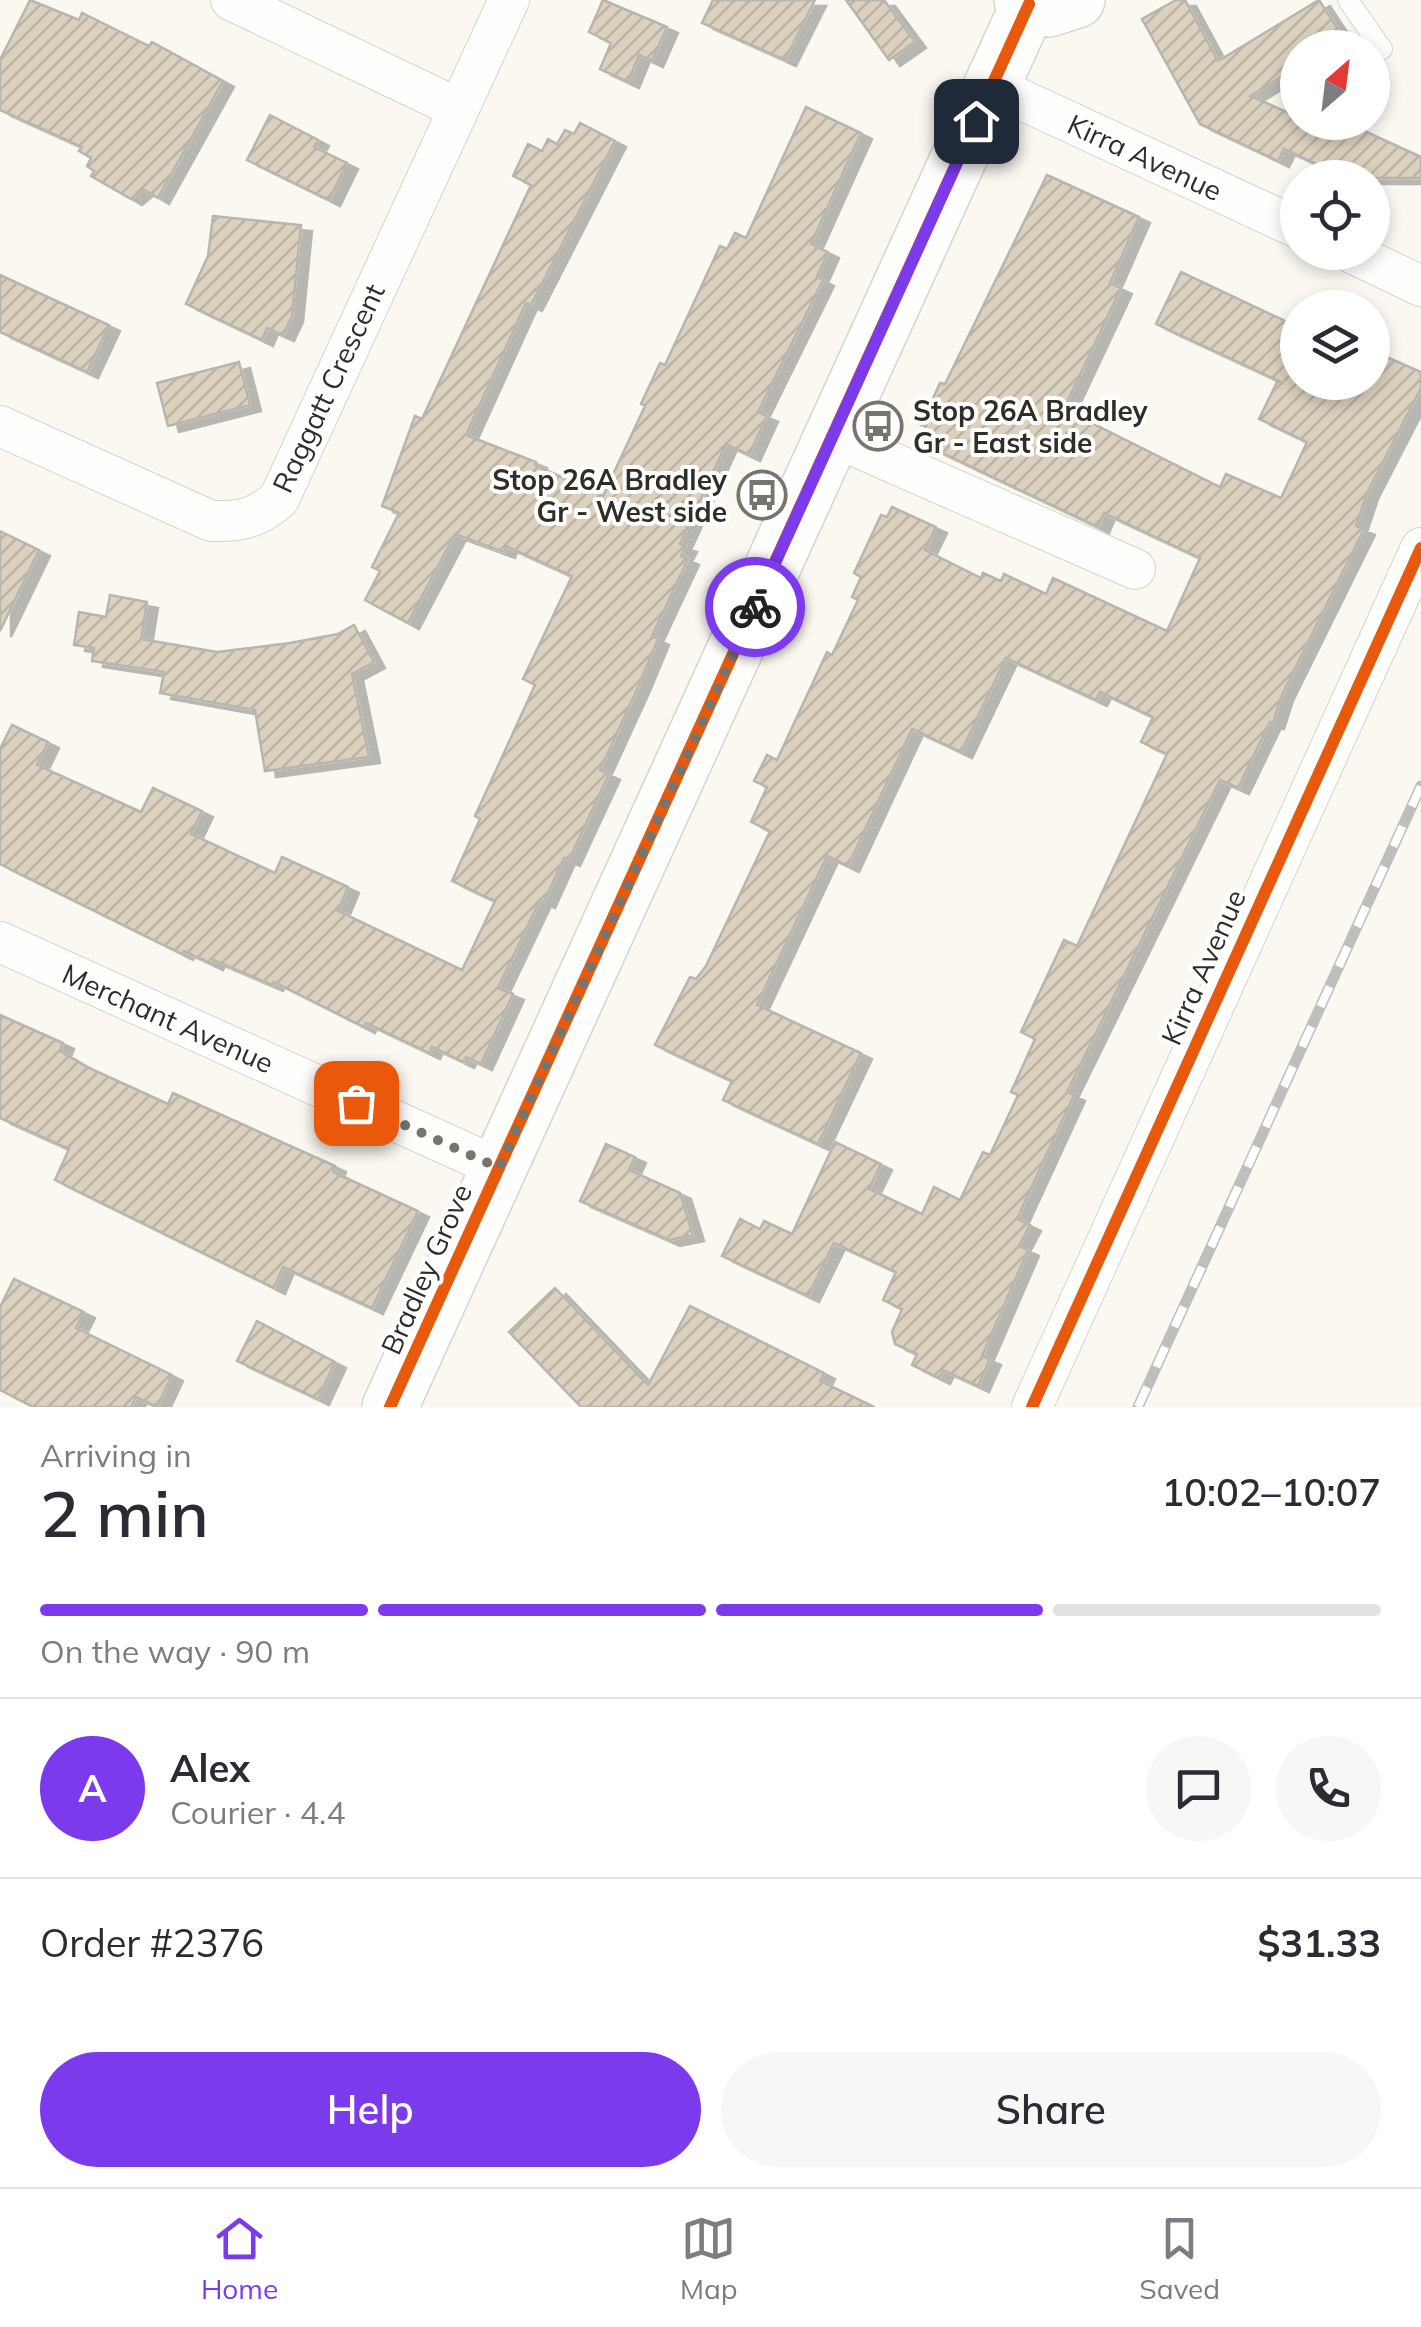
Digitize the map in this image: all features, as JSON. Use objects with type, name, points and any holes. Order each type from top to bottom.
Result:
[{"type":"street","points":[[231,0],[457,108]]},
{"type":"street","name":"Raggatt Crescent","points":[[0,426],[211,521],[260,516],[280,499],[509,0]]},
{"type":"street","name":"Bradley Grove","points":[[405,1402],[499,1168],[832,436],[992,86],[1042,2]]},
{"type":"street","name":"Kirra Avenue","points":[[992,86],[1280,220]]},
{"type":"street","points":[[1388,270],[1421,286]]},
{"type":"street","points":[[832,436],[1135,569]]},
{"type":"street","name":"Kirra Avenue","points":[[1032,1407],[1421,548]]},
{"type":"street","name":"Merchant Avenue","points":[[0,942],[499,1168]]},
{"type":"lane","points":[[1348,0],[1369,30]]},
{"type":"building","points":[[30,0],[79,20],[82,13],[149,46],[152,42],[223,81],[158,198],[143,189],[131,199],[91,176],[94,171],[87,166],[91,158],[79,151],[82,147],[0,110],[0,60]]},
{"type":"building","points":[[603,0],[667,27],[652,61],[639,55],[628,82],[600,69],[611,43],[589,32]]},
{"type":"building","points":[[713,0],[815,0],[785,60],[702,23]]},
{"type":"building","points":[[846,0],[884,0],[915,42],[889,60]]},
{"type":"building","points":[[1176,0],[1185,0],[1218,61],[1319,0],[1338,30],[1280,30],[1280,77],[1251,96],[1280,109],[1280,140],[1384,140],[1421,157],[1421,178],[1390,178],[1390,160],[1308,160],[1284,149],[1278,161],[1200,124],[1142,19]]},
{"type":"building","points":[[806,107],[861,133],[811,244],[828,252],[817,277],[823,280],[758,412],[767,416],[749,455],[726,444],[680,544],[686,546],[681,556],[688,559],[652,636],[658,639],[600,770],[609,774],[569,860],[564,858],[544,902],[540,900],[498,988],[513,994],[481,1064],[466,1057],[463,1062],[432,1047],[429,1053],[366,1023],[364,1027],[274,982],[272,985],[214,960],[212,964],[184,951],[182,954],[0,864],[0,749],[12,725],[48,742],[37,765],[141,812],[153,788],[202,811],[191,834],[275,873],[282,857],[348,887],[338,911],[462,970],[495,901],[452,881],[480,819],[475,816],[535,685],[523,679],[572,576],[506,546],[504,552],[455,534],[408,623],[365,600],[380,571],[372,567],[399,513],[382,506],[415,416],[422,419],[531,185],[513,176],[528,144],[542,151],[548,139],[557,144],[565,130],[574,134],[580,123],[615,141],[531,305],[526,303],[466,435],[536,462],[535,465],[603,496],[645,406],[641,404],[660,363],[665,365],[720,246],[727,249],[735,233],[746,238]]},
{"type":"building","points":[[270,115],[318,140],[314,147],[347,163],[329,200],[247,160]]},
{"type":"building","points":[[1047,175],[1139,217],[1110,283],[1121,288],[1064,409],[1220,487],[1226,474],[1281,498],[1307,442],[1259,419],[1277,382],[1280,400],[1390,400],[1390,358],[1421,372],[1421,388],[1367,493],[1356,526],[1364,529],[1282,695],[1273,723],[1270,722],[1238,788],[1220,780],[1067,1092],[1074,1095],[1017,1219],[1030,1225],[1019,1246],[1028,1250],[982,1356],[990,1359],[978,1386],[943,1370],[939,1378],[912,1365],[917,1354],[895,1344],[892,1332],[902,1309],[883,1300],[896,1272],[834,1243],[808,1296],[722,1256],[740,1219],[760,1229],[764,1221],[792,1234],[835,1142],[881,1164],[869,1189],[922,1214],[934,1187],[960,1200],[983,1152],[990,1155],[1018,1095],[1011,1092],[1035,1039],[1021,1032],[1064,940],[1077,946],[1167,754],[1141,742],[1153,717],[1100,692],[1096,700],[1006,658],[961,752],[912,729],[848,866],[827,856],[757,1005],[861,1053],[818,1144],[723,1100],[732,1081],[655,1045],[690,977],[696,979],[706,966],[770,831],[751,822],[767,787],[754,781],[767,755],[777,760],[827,652],[832,655],[858,600],[852,597],[861,577],[854,573],[881,515],[887,517],[892,507],[936,527],[925,550],[981,578],[983,573],[1001,581],[1004,574],[1046,594],[1053,578],[1167,631],[1200,558],[1104,513],[1098,527],[919,442],[926,426],[921,425],[940,383],[945,384]]},
{"type":"building","points":[[213,216],[301,225],[292,316],[283,335],[267,328],[262,340],[186,304],[208,256]]},
{"type":"building","points":[[1181,272],[1280,319],[1280,382],[1156,324]]},
{"type":"building","points":[[0,275],[109,325],[87,372],[0,332]]},
{"type":"building","points":[[239,362],[250,405],[168,426],[157,383]]},
{"type":"building","points":[[0,531],[39,550],[0,631]]},
{"type":"building","points":[[110,595],[147,602],[141,639],[217,652],[338,634],[354,625],[374,662],[352,674],[369,757],[265,771],[255,710],[160,693],[164,672],[92,661],[94,648],[74,645],[79,612],[106,617]]},
{"type":"building","points":[[0,1015],[63,1043],[60,1051],[87,1067],[168,1104],[173,1093],[335,1166],[333,1172],[418,1211],[372,1308],[283,1267],[274,1288],[55,1180],[69,1149],[0,1118]]},
{"type":"building","points":[[606,1144],[635,1157],[629,1170],[680,1193],[693,1235],[669,1240],[580,1201]]},
{"type":"building","points":[[14,1279],[84,1312],[76,1328],[172,1375],[157,1407],[136,1397],[131,1407],[34,1407],[0,1390],[0,1307]]},
{"type":"building","points":[[555,1288],[648,1385],[690,1306],[824,1373],[820,1381],[874,1407],[581,1407],[509,1332]]},
{"type":"building","points":[[257,1321],[335,1362],[318,1399],[237,1361]]},
{"type":"railway","points":[[1138,1407],[1421,786]]},
{"type":"cycle path","points":[[390,1407],[1029,4]]},
{"type":"cycle path","points":[[1032,1407],[1421,548]]},
{"type":"way so far","points":[[356,1103],[499,1168],[755,607]]},
{"type":"place","name":"Stop 26A Bradley Gr - East side","points":[[878,426]]},
{"type":"place","name":"Stop 26A Bradley Gr - West side","points":[[762,495]]},
{"type":"route","points":[[755,607],[976,121]]}]
